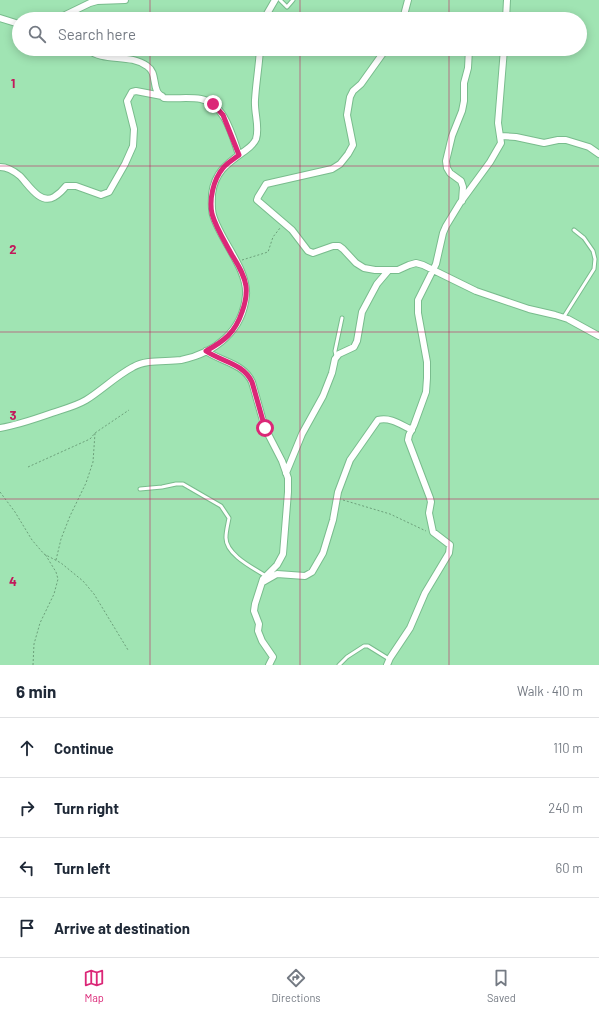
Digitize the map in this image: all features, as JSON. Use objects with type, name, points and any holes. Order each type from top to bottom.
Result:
[{"type":"street","points":[[73,12],[97,1],[125,0]]},
{"type":"street","points":[[268,12],[275,0]]},
{"type":"street","points":[[405,12],[408,0]]},
{"type":"street","points":[[506,12],[507,0]]},
{"type":"street","points":[[0,18],[12,22]]},
{"type":"street","points":[[106,56],[125,58],[142,63],[149,67],[153,71],[158,92],[162,96]]},
{"type":"street","points":[[0,428],[14,426],[86,400],[133,366],[144,363],[181,360],[199,354],[220,343],[233,332],[240,319],[246,295],[246,286],[244,277],[212,214],[212,200],[216,177],[223,167],[252,145],[256,140],[257,113],[255,102],[259,56]]},
{"type":"street","points":[[381,56],[365,78],[353,91],[350,97],[347,115],[352,145],[348,154],[340,164],[332,169],[266,184],[257,200],[292,230],[308,251],[313,253],[333,246],[339,246],[356,263],[364,268],[388,271],[398,270],[409,264],[416,263],[423,265],[476,291],[529,309],[563,318],[599,336]]},
{"type":"street","points":[[462,200],[463,187],[461,181],[450,172],[447,168],[446,161],[452,136],[462,111],[464,101],[464,83],[468,68],[469,56]]},
{"type":"street","points":[[388,662],[410,628],[425,593],[450,553],[450,545],[433,532],[429,513],[431,502],[430,498],[408,440],[426,392],[428,378],[427,362],[418,313],[418,300],[433,270],[438,255],[442,233],[462,200],[496,153],[501,143],[498,123],[503,56]]},
{"type":"street","points":[[0,167],[12,170],[21,177],[32,191],[45,198],[53,198],[66,186],[76,186],[101,195],[109,192],[125,164],[133,146],[134,129],[127,100],[132,92],[136,91],[171,99],[200,99],[213,104],[223,115],[239,155]]},
{"type":"street","points":[[501,136],[516,137],[544,143],[566,140],[589,147],[599,154]]},
{"type":"street","points":[[286,473],[302,434],[323,396],[332,373],[336,357],[338,354],[354,347],[357,342],[362,312],[377,284],[388,271]]},
{"type":"street","points":[[206,351],[213,356],[235,364],[249,375],[265,428],[282,461],[286,473],[288,492],[283,554],[277,565],[266,576],[262,583],[254,611],[259,624],[258,631],[272,657],[270,665]]},
{"type":"street","points":[[262,583],[277,574],[305,576],[312,572],[325,547],[344,474],[350,460],[378,420],[392,420],[412,430]]},
{"type":"lane","points":[[280,0],[287,7],[294,0]]},
{"type":"lane","points":[[563,318],[594,269],[592,251],[584,238],[574,230]]},
{"type":"lane","points":[[336,357],[335,351],[342,318]]},
{"type":"lane","points":[[140,489],[183,484],[221,506],[229,518],[226,537],[227,545],[233,553],[266,576]]},
{"type":"lane","points":[[340,665],[346,657],[364,646],[368,646],[388,662]]},
{"type":"path","points":[[236,262],[268,252],[273,237],[285,224]]},
{"type":"path","points":[[28,467],[85,441],[129,410]]},
{"type":"path","points":[[56,560],[61,539],[86,483],[93,462],[95,433]]},
{"type":"path","points":[[0,492],[15,512],[32,540],[44,554],[56,572],[58,579],[54,594],[40,624],[34,644],[33,665]]},
{"type":"path","points":[[337,499],[347,500],[390,514],[428,532]]},
{"type":"path","points":[[44,554],[56,560],[83,580],[94,594],[128,650]]},
{"type":"route","points":[[213,104],[223,115],[239,155],[223,167],[216,177],[213,187],[212,214],[244,277],[246,295],[240,319],[233,332],[220,343],[206,351],[213,356],[235,364],[249,375],[265,428]]}]
